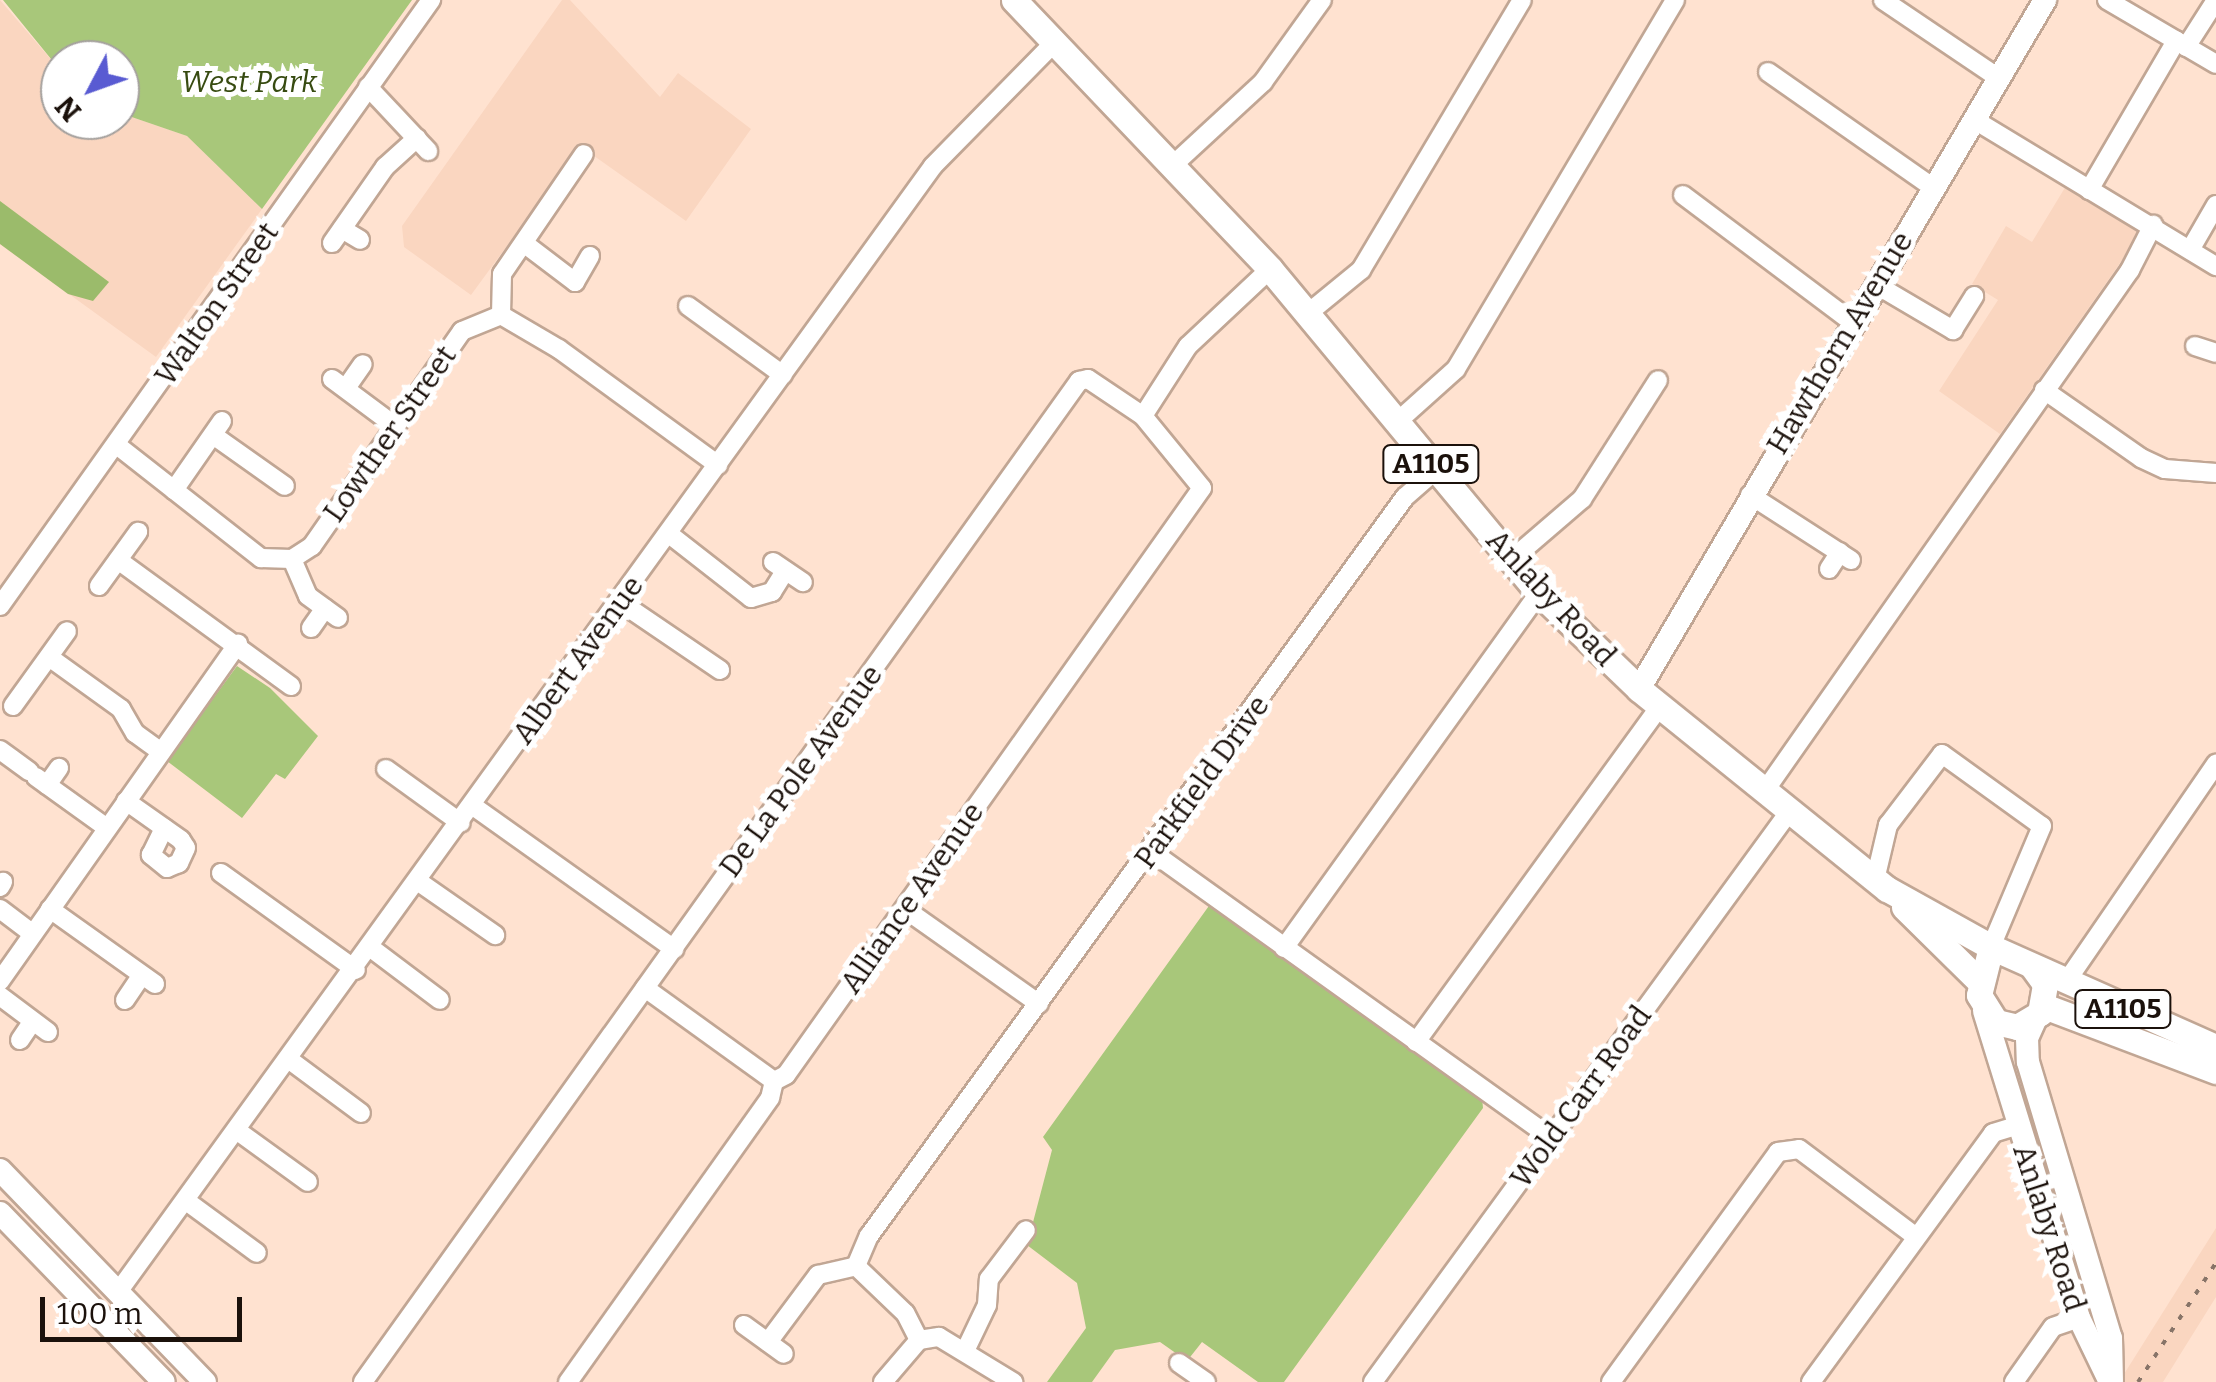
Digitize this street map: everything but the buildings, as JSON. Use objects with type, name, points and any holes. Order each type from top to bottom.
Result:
[{"type":"main road","name":"Anlaby Road","points":[[1014,0],[1270,269],[1539,593],[1640,689],[1881,885],[1981,984]]},
{"type":"main road","name":"Anlaby Road","points":[[1881,885],[1991,947]]},
{"type":"main road","name":"A1105","points":[[1991,947],[2216,1047]]},
{"type":"main road","points":[[1984,1011],[1981,984],[1991,947]]},
{"type":"main road","name":"A1105","points":[[2026,963],[2046,984],[2040,1012]]},
{"type":"main road","points":[[1981,984],[1992,967],[2026,963]]},
{"type":"main road","name":"A1105","points":[[1984,1011],[2006,1026],[2040,1012],[2216,1071]]},
{"type":"street","name":"Walton Street","points":[[0,606],[118,446],[431,0]]},
{"type":"street","points":[[1172,166],[1266,78],[1322,0]]},
{"type":"street","points":[[1307,314],[1361,270],[1522,0]]},
{"type":"street","points":[[1397,422],[1456,368],[1674,0]]},
{"type":"street","points":[[1882,0],[1997,77]]},
{"type":"street","name":"Hawthorn Avenue","points":[[1640,689],[1851,321],[2045,0]]},
{"type":"street","points":[[2107,0],[2216,64]]},
{"type":"street","points":[[2089,190],[2182,44],[2216,0]]},
{"type":"street","name":"Albert Avenue","points":[[118,1292],[189,1203],[949,144],[1056,42]]},
{"type":"street","points":[[1768,72],[1932,187]]},
{"type":"street","points":[[360,240],[337,236],[385,167],[423,144],[368,88]]},
{"type":"street","points":[[1973,119],[2216,266]]},
{"type":"street","points":[[584,154],[502,274],[501,315],[546,340],[718,465]]},
{"type":"street","points":[[1683,194],[1851,321]]},
{"type":"street","points":[[2190,250],[2216,205]]},
{"type":"street","points":[[1764,792],[2154,225]]},
{"type":"street","points":[[525,244],[575,282],[590,256]]},
{"type":"street","points":[[1143,416],[1188,346],[1270,269]]},
{"type":"street","points":[[1874,284],[1954,330],[1974,296]]},
{"type":"street","points":[[688,306],[783,374]]},
{"type":"street","name":"Lowther Street","points":[[292,559],[312,546],[462,331],[501,315]]},
{"type":"street","points":[[363,364],[339,383],[394,425]]},
{"type":"street","name":"De La Pole Avenue","points":[[363,1382],[1079,381],[1088,379],[1143,416]]},
{"type":"street","points":[[1512,560],[1582,499],[1658,380]]},
{"type":"street","points":[[2044,390],[2153,464],[2216,473]]},
{"type":"street","name":"Alliance Avenue","points":[[568,1382],[770,1098],[774,1081],[786,1075],[1202,488],[1143,416]]},
{"type":"street","points":[[174,490],[218,428],[285,486]]},
{"type":"street","points":[[118,446],[261,558],[292,559],[308,596],[331,613],[311,628]]},
{"type":"street","name":"Parkfield Drive","points":[[856,1266],[869,1236],[1152,852],[1405,497],[1436,470]]},
{"type":"street","points":[[1750,495],[1846,556],[1828,569]]},
{"type":"street","points":[[99,586],[138,532]]},
{"type":"street","points":[[669,534],[751,598],[772,592],[779,566],[803,582]]},
{"type":"street","points":[[118,560],[238,643],[291,686]]},
{"type":"street","points":[[1284,948],[1539,593]]},
{"type":"street","points":[[620,602],[720,670]]},
{"type":"street","points":[[13,706],[68,631]]},
{"type":"street","points":[[0,981],[238,643]]},
{"type":"street","points":[[49,657],[121,709],[135,734],[161,752]]},
{"type":"street","points":[[1416,1042],[1660,706]]},
{"type":"street","points":[[0,750],[107,828]]},
{"type":"street","points":[[1881,885],[1888,825],[1942,754],[2042,826],[1991,947]]},
{"type":"street","points":[[2066,982],[2216,764]]},
{"type":"street","points":[[37,777],[59,768]]},
{"type":"street","points":[[398,769],[461,823]]},
{"type":"street","points":[[126,800],[164,828]]},
{"type":"street","points":[[474,806],[674,949]]},
{"type":"street","name":"Wold Carr Road","points":[[1373,1382],[1789,812]]},
{"type":"street","points":[[1152,852],[1552,1138]]},
{"type":"street","points":[[221,872],[356,970]]},
{"type":"street","points":[[419,882],[495,935]]},
{"type":"street","points":[[50,908],[149,979],[125,1000]]},
{"type":"street","points":[[0,909],[33,934]]},
{"type":"street","points":[[904,909],[1039,1004]]},
{"type":"street","points":[[371,948],[440,1000]]},
{"type":"street","points":[[646,988],[774,1081]]},
{"type":"street","points":[[0,996],[40,1027],[20,1040]]},
{"type":"street","name":"Anlaby Road","points":[[1984,1011],[2016,1126],[2079,1318],[2111,1382]]},
{"type":"street","name":"Anlaby Road","points":[[2040,1012],[2027,1038],[2028,1062],[2111,1338],[2111,1382]]},
{"type":"street","points":[[291,1061],[361,1113]]},
{"type":"street","points":[[1811,1382],[1993,1133],[2016,1126]]},
{"type":"street","points":[[240,1132],[308,1182]]},
{"type":"street","points":[[1611,1382],[1778,1152],[1799,1149],[1916,1236]]},
{"type":"street","points":[[0,1170],[205,1382]]},
{"type":"street","points":[[189,1203],[257,1253]]},
{"type":"street","points":[[0,1213],[164,1382]]},
{"type":"street","points":[[966,1348],[982,1322],[989,1279],[1026,1230]]},
{"type":"street","points":[[768,1342],[818,1275],[856,1266],[905,1314],[918,1340]]},
{"type":"street","points":[[2014,1382],[2053,1327],[2079,1318]]},
{"type":"street","points":[[744,1325],[784,1354]]},
{"type":"street","points":[[883,1382],[918,1340],[939,1337],[966,1348],[1013,1382]]},
{"type":"street","points":[[1180,1363],[1206,1382]]},
{"type":"shaded area","points":[[0,0],[40,47],[40,140],[140,140],[140,120],[187,136],[262,209],[156,357],[0,244]]},
{"type":"shaded area","points":[[562,0],[570,0],[660,97],[678,73],[751,129],[686,221],[580,146],[471,295],[404,247],[402,226]]},
{"type":"shaded area","points":[[2069,181],[2144,229],[2000,434],[1939,391],[1998,300],[1972,284],[2006,226],[2032,242]]},
{"type":"shaded area","points":[[2216,1228],[2216,1297],[2163,1382],[2119,1382]]},
{"type":"green space","name":"West Park","points":[[3,0],[412,0],[262,209],[187,136],[140,120],[140,40],[40,40],[40,45]]},
{"type":"green space","points":[[0,201],[109,282],[93,301],[68,294],[0,244]]},
{"type":"green space","points":[[237,666],[270,688],[318,736],[285,779],[276,774],[242,818],[167,761]]},
{"type":"green space","points":[[1211,903],[1482,1097],[1483,1108],[1284,1382],[1258,1382],[1202,1342],[1187,1361],[1160,1342],[1115,1350],[1092,1382],[1047,1382],[1086,1328],[1077,1283],[1027,1245],[1052,1150],[1043,1137]]},
{"type":"railway","points":[[2138,1382],[2216,1263]]}]
